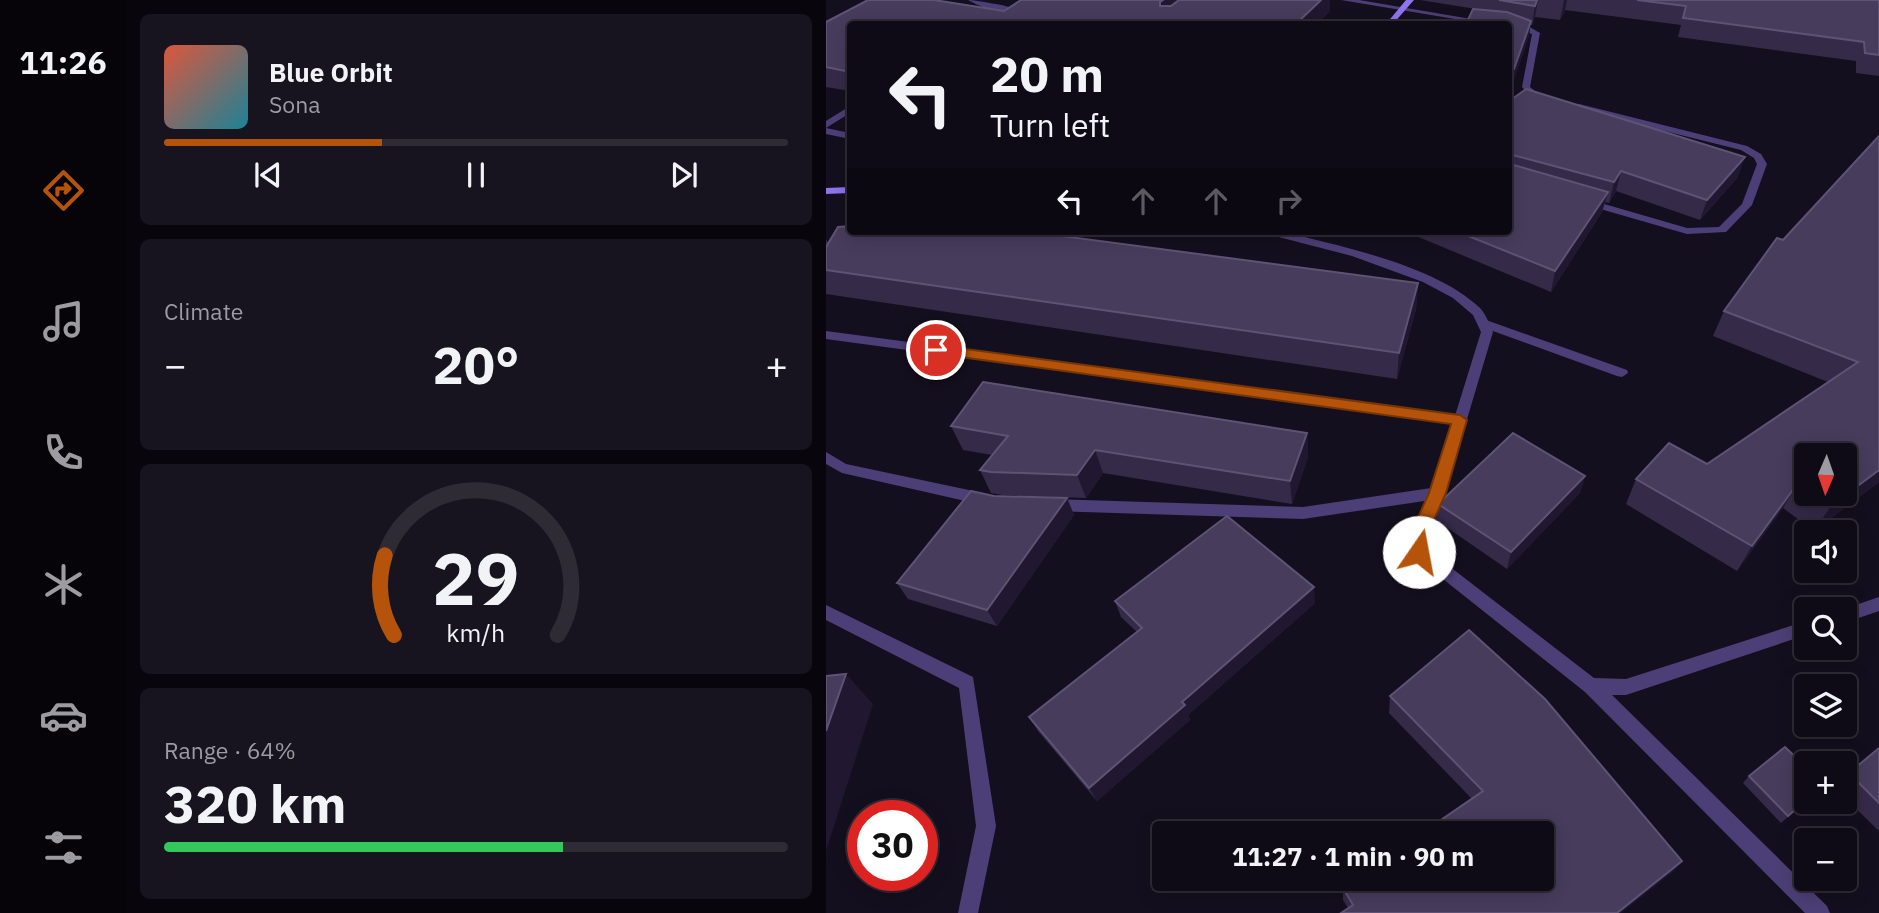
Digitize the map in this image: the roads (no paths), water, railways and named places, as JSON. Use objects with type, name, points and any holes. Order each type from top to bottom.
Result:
[{"type":"street","points":[[972,0],[993,8],[1016,10]]},
{"type":"street","points":[[1345,0],[1479,21]]},
{"type":"street","points":[[1391,21],[1410,0]]},
{"type":"street","points":[[1512,26],[1536,33],[1527,87],[1533,94],[1554,101]]},
{"type":"street","points":[[1566,104],[1744,148],[1758,156],[1762,164],[1747,205],[1722,230],[1687,231],[1582,200]]},
{"type":"street","points":[[826,125],[847,111]]},
{"type":"street","points":[[826,131],[847,135]]},
{"type":"street","points":[[826,191],[847,190]]},
{"type":"street","points":[[1282,235],[1343,251],[1424,278],[1476,308],[1486,324],[1487,332],[1438,493],[1420,533],[1419,552],[1591,686],[1820,913]]},
{"type":"street","points":[[1486,324],[1622,373]]},
{"type":"street","points":[[826,335],[1460,420]]},
{"type":"street","points":[[826,457],[842,468],[1002,504]]},
{"type":"street","points":[[1042,505],[1303,513],[1438,493]]},
{"type":"street","points":[[1857,612],[1879,604]]},
{"type":"street","points":[[826,612],[967,683],[986,827],[968,913]]},
{"type":"street","points":[[1591,686],[1626,687],[1794,632]]}]
